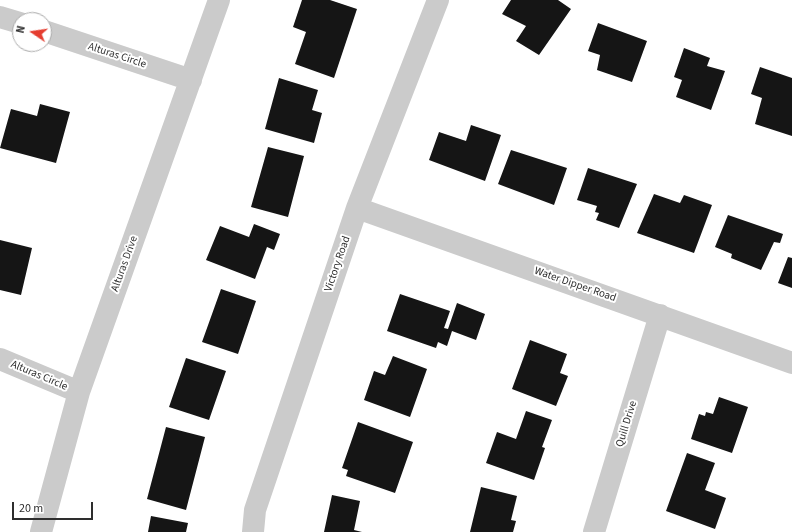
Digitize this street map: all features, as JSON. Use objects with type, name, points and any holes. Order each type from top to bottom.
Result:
[{"type":"street","name":"Alturas Drive","points":[[41,532],[79,392],[219,0]]},
{"type":"street","name":"Victory Road","points":[[253,532],[256,510],[357,208],[438,0]]},
{"type":"street","points":[[0,17],[12,21]]},
{"type":"street","name":"Alturas Circle","points":[[52,34],[191,80]]},
{"type":"street","name":"Water Dipper Road","points":[[357,208],[792,363]]},
{"type":"street","name":"Quill Drive","points":[[594,532],[660,315]]},
{"type":"street","name":"Alturas Circle","points":[[0,359],[79,392]]},
{"type":"building","points":[[302,0],[330,0],[357,9],[334,78],[295,64],[306,32],[293,27]]},
{"type":"building","points":[[511,0],[558,0],[571,9],[539,55],[516,41],[526,26],[502,14]]},
{"type":"building","points":[[598,23],[647,41],[632,82],[597,70],[600,55],[588,51]]},
{"type":"building","points":[[684,48],[710,58],[707,66],[725,71],[711,110],[676,97],[682,80],[674,77]]},
{"type":"building","points":[[760,67],[792,78],[792,136],[755,124],[762,98],[751,94]]},
{"type":"building","points":[[279,78],[318,90],[312,110],[322,113],[314,143],[265,129]]},
{"type":"building","points":[[40,104],[70,112],[56,163],[0,148],[11,109],[37,116]]},
{"type":"building","points":[[471,125],[501,135],[485,181],[429,160],[439,132],[466,141]]},
{"type":"building","points":[[268,147],[304,156],[288,217],[251,207]]},
{"type":"building","points":[[511,150],[567,168],[554,205],[498,184]]},
{"type":"building","points":[[588,168],[637,184],[619,228],[596,220],[599,213],[595,212],[597,206],[577,200]]},
{"type":"building","points":[[654,194],[680,203],[684,195],[712,205],[694,253],[637,233]]},
{"type":"building","points":[[728,215],[783,234],[780,243],[774,242],[761,270],[731,258],[732,254],[715,247]]},
{"type":"building","points":[[254,224],[280,234],[274,250],[267,247],[255,279],[206,260],[220,226],[249,237]]},
{"type":"building","points":[[0,240],[32,248],[21,295],[0,290]]},
{"type":"building","points":[[788,257],[792,258],[792,288],[778,283]]},
{"type":"building","points":[[221,289],[256,301],[238,354],[202,342]]},
{"type":"building","points":[[400,294],[450,311],[444,328],[448,329],[457,303],[485,314],[476,340],[452,331],[447,346],[438,342],[436,348],[387,331]]},
{"type":"building","points":[[530,340],[567,354],[560,373],[568,376],[556,406],[512,389]]},
{"type":"building","points":[[393,356],[427,369],[410,417],[364,400],[374,371],[385,375]]},
{"type":"building","points":[[186,358],[226,371],[209,420],[169,407]]},
{"type":"building","points":[[719,397],[748,407],[732,453],[691,439],[699,414],[705,416],[706,412],[713,414]]},
{"type":"building","points":[[526,411],[552,420],[542,447],[545,448],[534,480],[486,463],[497,432],[516,439]]},
{"type":"building","points":[[358,422],[413,442],[395,493],[346,476],[348,470],[342,468]]},
{"type":"building","points":[[166,427],[205,437],[186,510],[147,499]]},
{"type":"building","points":[[687,453],[715,463],[705,490],[726,498],[715,529],[666,511]]},
{"type":"building","points":[[481,487],[517,496],[511,520],[516,521],[513,532],[470,532]]},
{"type":"building","points":[[332,495],[360,501],[354,530],[362,532],[324,532]]},
{"type":"building","points":[[151,516],[188,523],[186,532],[148,532]]}]
